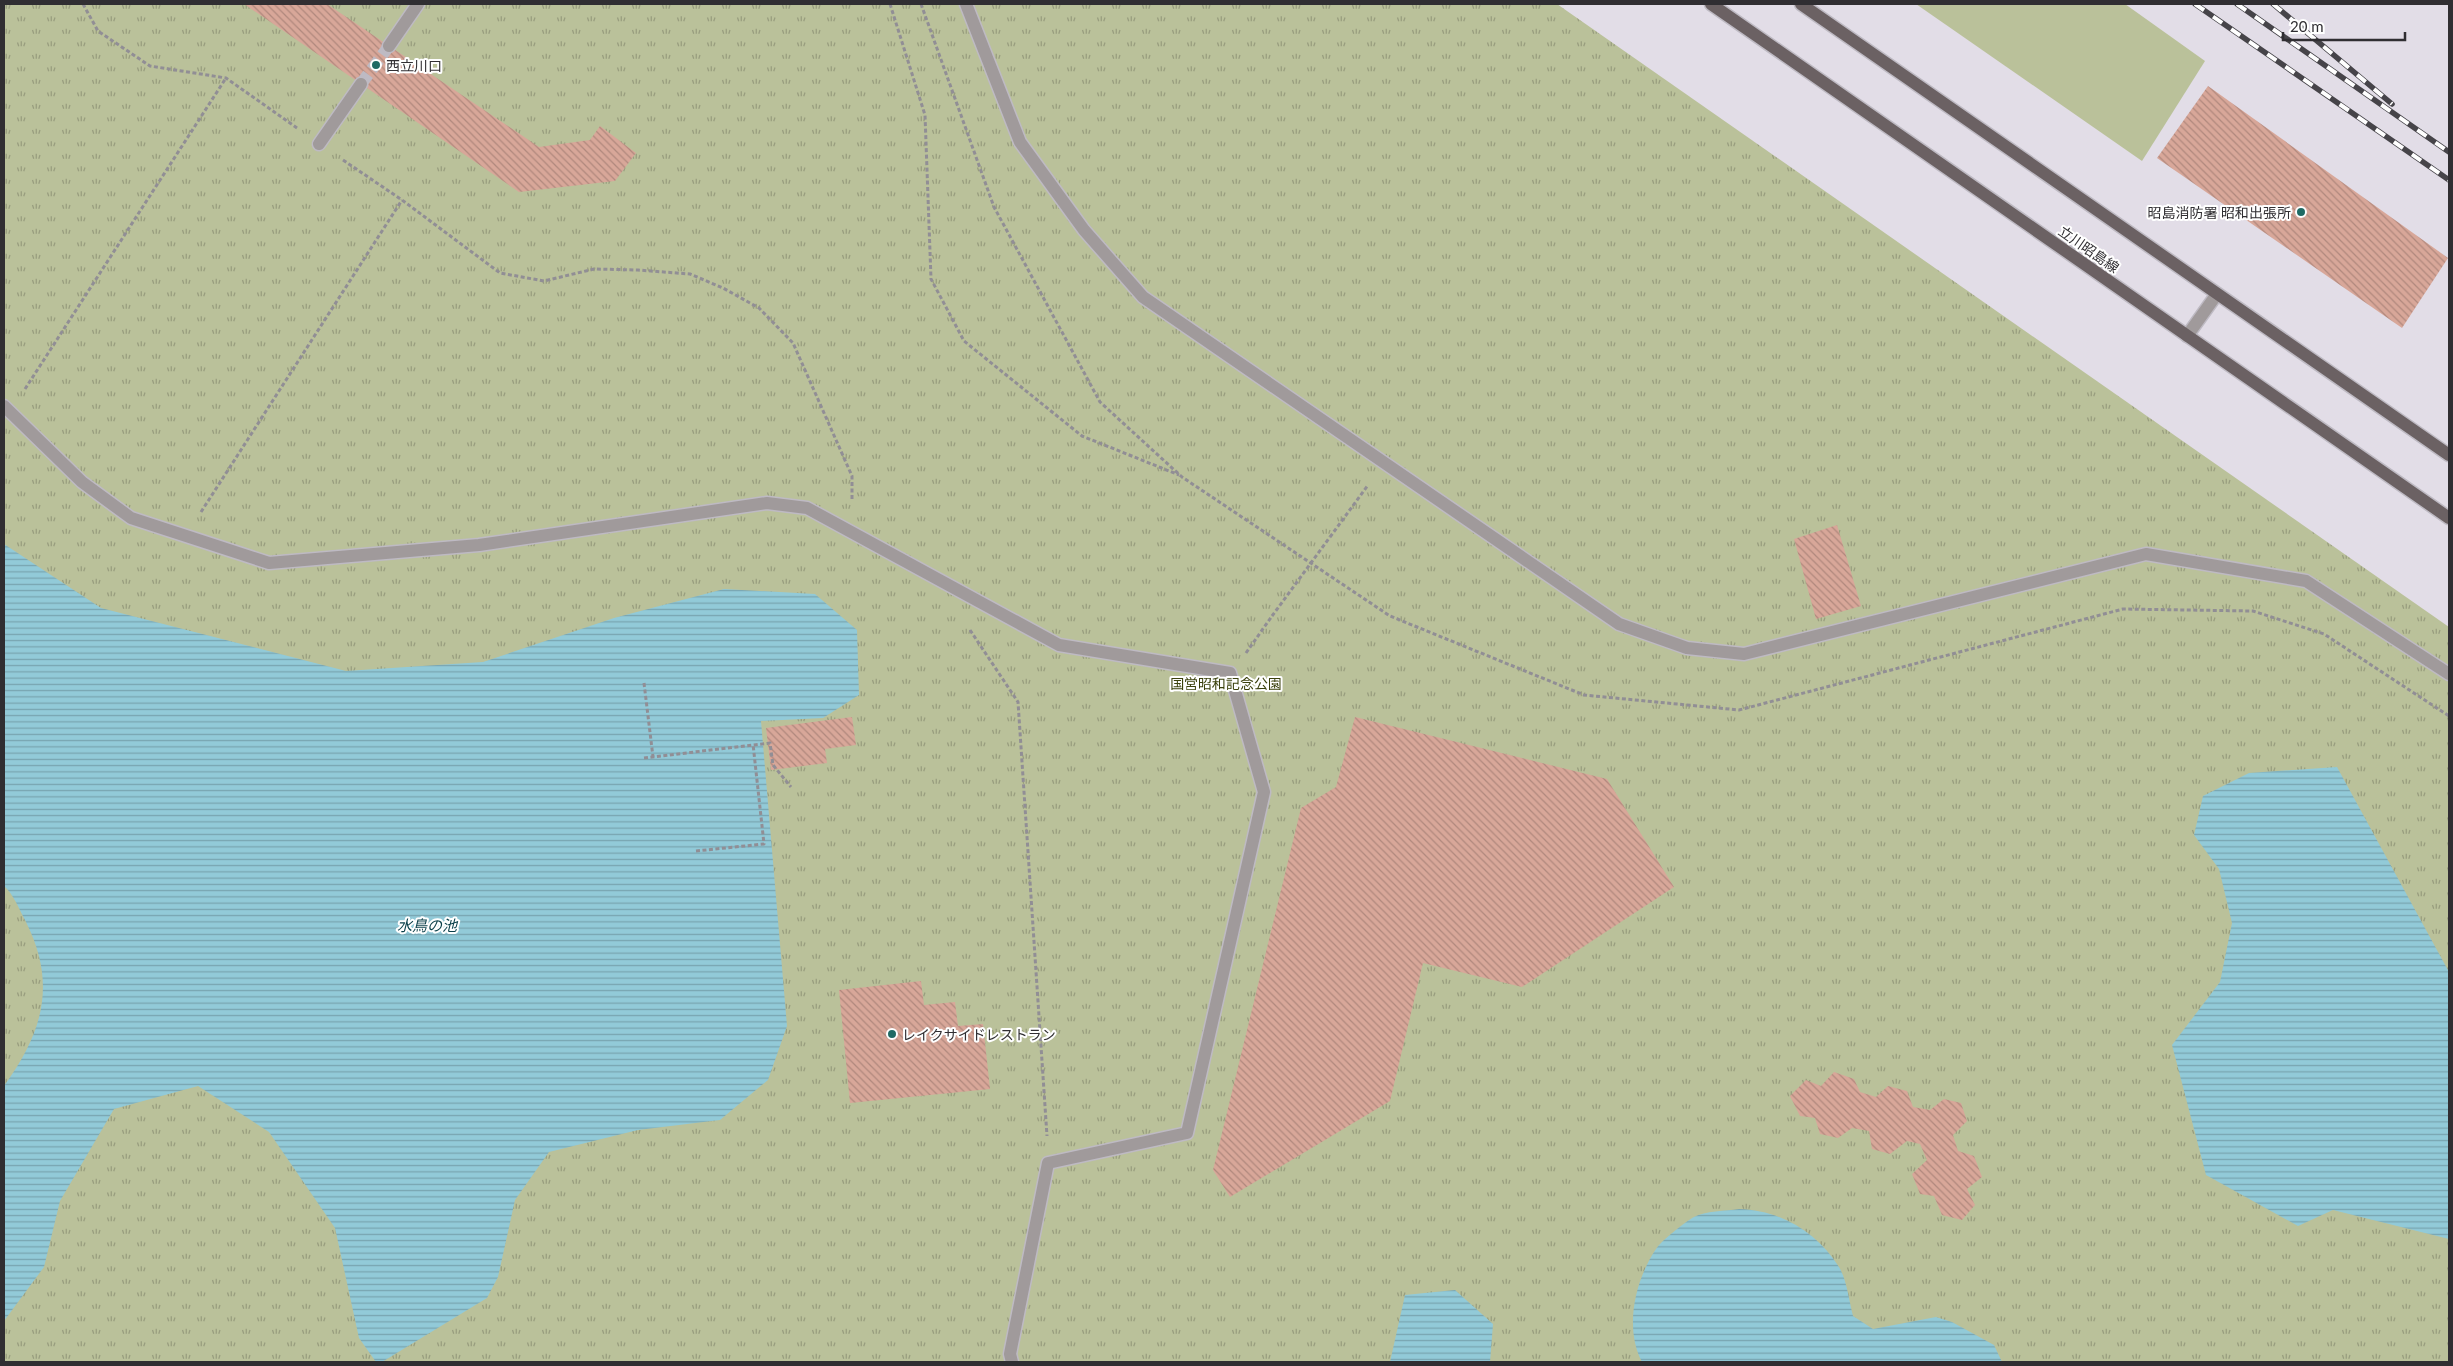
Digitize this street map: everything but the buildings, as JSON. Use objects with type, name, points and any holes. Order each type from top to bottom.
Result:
[{"type":"main road","name":"立川昭島線","points":[[1712,4],[2449,518]]},
{"type":"main road","points":[[1801,4],[2449,455]]},
{"type":"street","points":[[389,46],[418,4]]},
{"type":"street","points":[[966,4],[1020,142],[1084,230],[1143,297],[1619,624],[1687,648],[1744,654],[2146,554],[2306,581],[2449,674]]},
{"type":"street","points":[[319,144],[361,84]]},
{"type":"street","points":[[2188,336],[2217,294]]},
{"type":"street","points":[[7,409],[82,482],[131,518],[269,563],[479,545],[767,503],[807,508],[1059,645],[1230,673],[1264,792],[1187,1133],[1048,1163],[1010,1354],[1012,1362]]},
{"type":"path","points":[[83,4],[98,30],[150,66],[226,78],[402,200],[500,273],[544,281],[594,269],[690,274],[723,288],[759,308],[793,343],[852,476],[852,533]]},
{"type":"path","points":[[890,4],[925,115],[931,280],[964,341],[1082,436],[1182,477],[1100,402],[994,207],[921,4]]},
{"type":"path","points":[[7,409],[226,78]]},
{"type":"path","points":[[185,535],[402,200]]},
{"type":"path","points":[[1230,673],[1385,463]]},
{"type":"path","points":[[968,628],[1018,702],[1048,1163]]},
{"type":"path","points":[[644,683],[654,757]]},
{"type":"path","points":[[644,758],[770,743],[773,765],[791,787]]},
{"type":"path","points":[[696,852],[764,844],[753,744]]},
{"type":"green space","name":"国営昭和記念公園","points":[[4,4],[1557,4],[2449,627],[2449,1362],[4,1362]]},
{"type":"green space","points":[[1916,4],[2125,4],[2205,61],[2142,161]]},
{"type":"water","name":"水鳥の池","points":[[4,544],[101,608],[346,671],[483,662],[614,618],[724,589],[815,594],[857,630],[859,695],[823,718],[761,721],[787,1026],[768,1080],[720,1120],[638,1130],[549,1152],[515,1200],[498,1277],[487,1298],[382,1362],[376,1362],[359,1338],[335,1228],[269,1132],[198,1086],[114,1109],[60,1201],[44,1267],[4,1321],[4,1086],[28,1046],[36,1027],[43,987],[36,945],[16,903],[4,886]]},
{"type":"water","points":[[2337,767],[2449,972],[2449,1239],[2333,1210],[2298,1226],[2206,1175],[2172,1045],[2220,982],[2232,923],[2219,869],[2194,835],[2203,796],[2249,773]]},
{"type":"water","points":[[1739,1209],[1754,1210],[1783,1219],[1796,1225],[1820,1243],[1842,1272],[1853,1316],[1873,1329],[1936,1317],[1952,1322],[1994,1345],[2002,1362],[1642,1362],[1634,1334],[1634,1304],[1642,1275],[1656,1249],[1663,1241],[1694,1217],[1710,1212]]},
{"type":"water","points":[[1455,1290],[1493,1324],[1490,1362],[1390,1362],[1405,1295]]},
{"type":"tunnel","points":[[361,84],[389,46]]},
{"type":"railway","points":[[2195,4],[2449,180]]},
{"type":"railway","points":[[2237,4],[2449,152]]},
{"type":"railway","points":[[2273,4],[2392,104]]},
{"type":"place","name":"西立川口","points":[[376,65]]},
{"type":"place","name":"昭島消防署 昭和出張所","points":[[2301,212]]},
{"type":"place","name":"レイクサイドレストラン","points":[[892,1034]]}]
